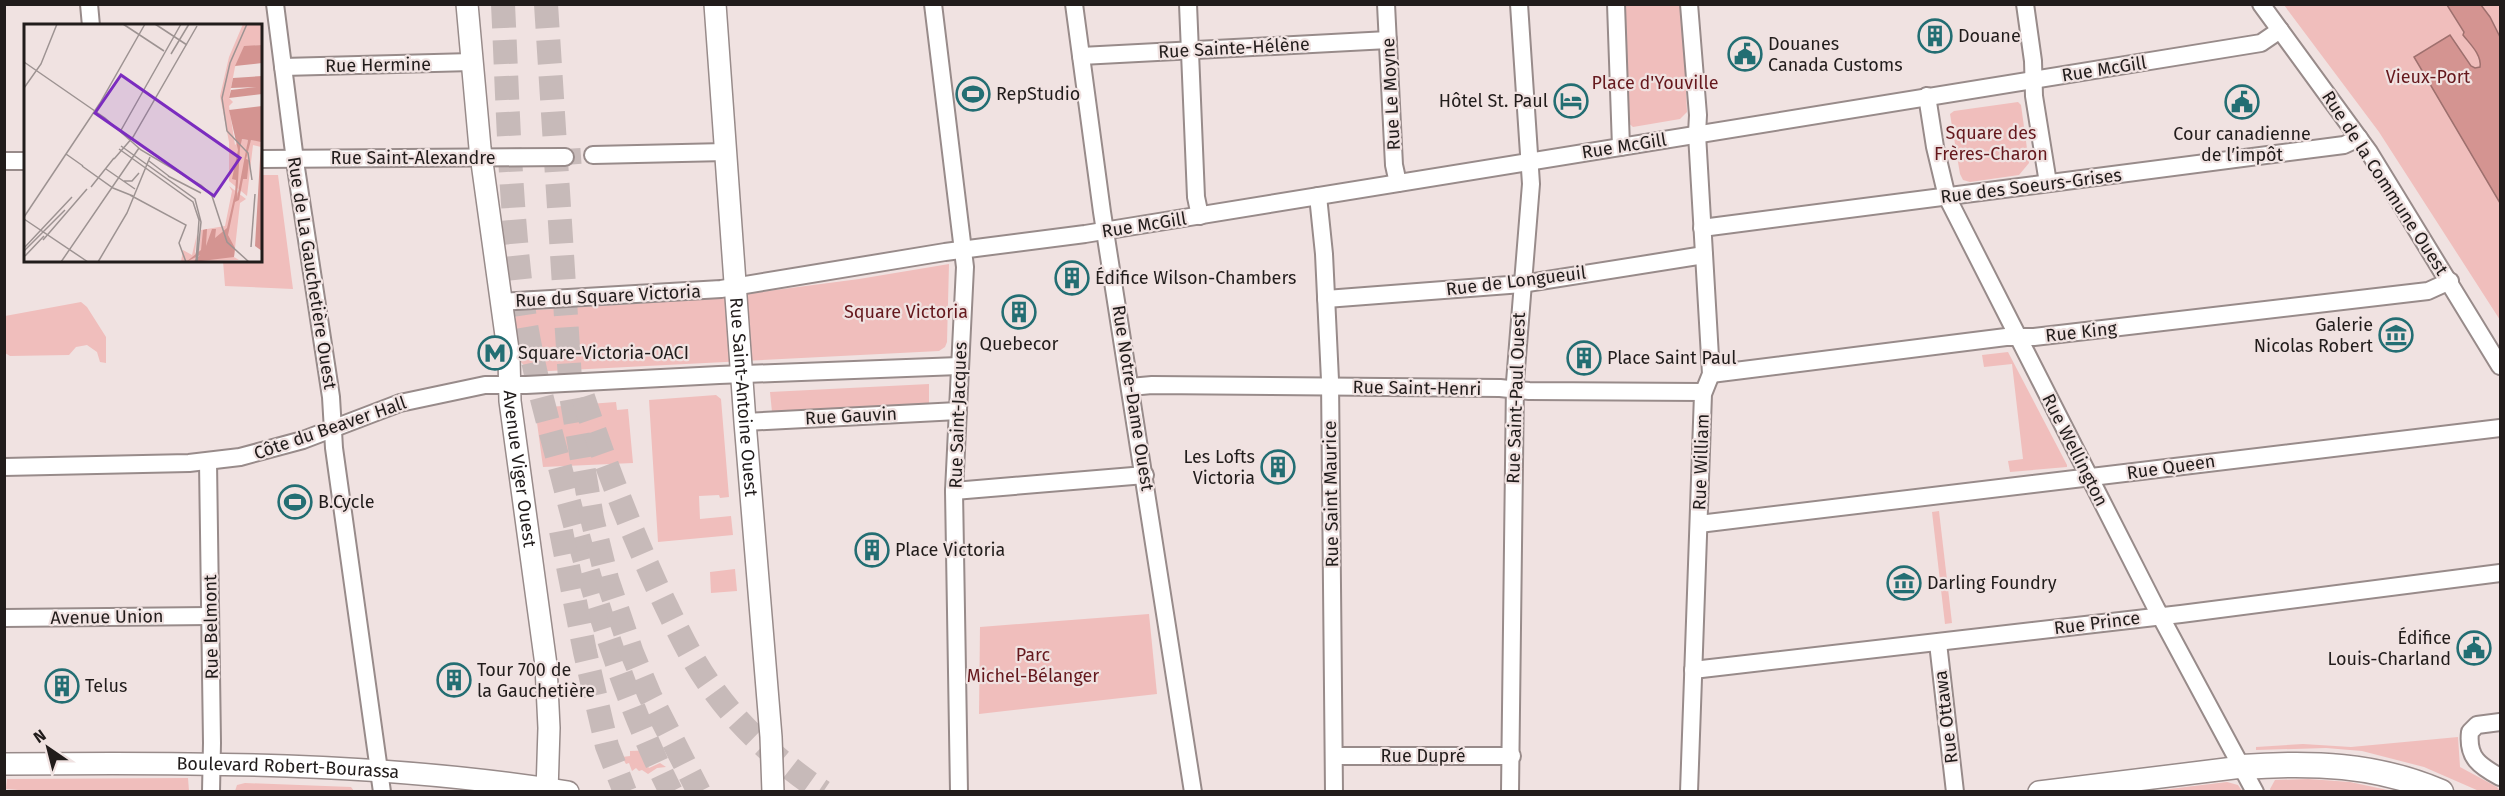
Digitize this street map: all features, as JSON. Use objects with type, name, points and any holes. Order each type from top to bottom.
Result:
[{"type":"highway","points":[[2242,768],[2299,764],[2359,767],[2412,780],[2441,792]]},
{"type":"main road","name":"Avenue Viger Ouest","points":[[467,4],[481,157],[509,357],[510,401],[546,665],[554,790]]},
{"type":"main road","name":"Rue Saint-Antoine Ouest","points":[[715,4],[773,792]]},
{"type":"main road","name":"Boulevard Robert-Bourassa","points":[[4,764],[212,763],[381,782],[465,777],[554,790]]},
{"type":"main road","points":[[2039,792],[2242,768]]},
{"type":"street","points":[[89,4],[91,24]]},
{"type":"street","name":"Rue de La Gauchetière Ouest","points":[[274,4],[294,158],[329,385],[381,782]]},
{"type":"street","name":"Rue Saint-Jacques","points":[[933,4],[965,267],[954,491],[958,792]]},
{"type":"street","name":"Rue Notre-Dame Ouest","points":[[1074,4],[1106,231],[1193,792]]},
{"type":"street","points":[[1188,4],[1196,197],[1200,216]]},
{"type":"street","name":"Rue Le Moyne","points":[[1386,4],[1394,165],[1398,183]]},
{"type":"street","name":"Rue Saint-Paul Ouest","points":[[1510,792],[1514,390],[1531,184],[1519,4]]},
{"type":"street","points":[[1616,4],[1621,147]]},
{"type":"street","points":[[1689,4],[1698,115],[1697,134]]},
{"type":"street","points":[[2025,4],[2048,183]]},
{"type":"street","name":"Rue de la Commune Ouest","points":[[2261,4],[2359,138],[2450,281],[2500,366]]},
{"type":"street","name":"Rue McGill","points":[[964,250],[1200,216],[2261,43],[2280,30]]},
{"type":"street","name":"Rue Sainte-Hélène","points":[[1081,56],[1388,40]]},
{"type":"street","name":"Rue Hermine","points":[[283,67],[472,62]]},
{"type":"street","name":"Rue Wellington","points":[[1928,96],[1935,147],[1947,196],[2161,616],[2255,792]]},
{"type":"street","name":"Rue William","points":[[1689,792],[1703,392],[1711,374],[1697,134]]},
{"type":"street","name":"Rue des Soeurs-Grises","points":[[1702,228],[2344,145],[2359,138]]},
{"type":"street","points":[[593,155],[726,152]]},
{"type":"street","name":"Rue Saint-Alexandre","points":[[262,159],[565,157]]},
{"type":"street","points":[[4,160],[24,161]]},
{"type":"street","name":"Rue Saint Maurice","points":[[1318,196],[1330,387],[1334,792]]},
{"type":"street","name":"Rue du Square Victoria","points":[[501,302],[691,291],[736,286],[964,250]]},
{"type":"street","name":"Rue de Longueuil","points":[[1326,299],[1522,284],[1704,255]]},
{"type":"street","name":"Rue King","points":[[1711,374],[2428,291],[2450,281]]},
{"type":"street","points":[[510,384],[526,386],[741,374],[959,366]]},
{"type":"street","name":"Côte du Beaver Hall","points":[[4,467],[208,462],[266,452],[410,400],[485,385],[510,384]]},
{"type":"street","name":"Rue Saint-Henri","points":[[1130,387],[1152,385],[1703,392]]},
{"type":"street","name":"Rue Gauvin","points":[[745,422],[958,411]]},
{"type":"street","name":"Rue Queen","points":[[1699,524],[2500,428]]},
{"type":"street","name":"Rue Belmont","points":[[208,462],[211,792]]},
{"type":"street","points":[[954,491],[1145,475]]},
{"type":"street","name":"Rue Prince","points":[[1693,670],[1938,643],[2500,573]]},
{"type":"street","name":"Avenue Union","points":[[4,618],[210,616]]},
{"type":"street","name":"Rue Ottawa","points":[[1938,643],[1955,792]]},
{"type":"street","points":[[2500,722],[2474,727],[2470,732],[2469,741],[2472,756],[2477,763],[2500,777]]},
{"type":"street","name":"Rue Dupré","points":[[1334,756],[1512,756]]},
{"type":"green space","name":"Place d'Youville","points":[[1621,5],[1682,5],[1687,112],[1680,119],[1633,127],[1625,120]]},
{"type":"green space","name":"Vieux-Port","points":[[2284,5],[2500,5],[2500,320],[2379,132]]},
{"type":"green space","name":"Square des Frères-Charon","points":[[2018,102],[2021,105],[2029,163],[2019,175],[1970,182],[1963,180],[1950,114],[1954,111]]},
{"type":"green space","points":[[262,175],[278,175],[293,289],[225,286],[223,262],[262,262]]},
{"type":"green space","name":"Square Victoria","points":[[949,264],[947,342],[945,347],[939,351],[530,372],[520,361],[515,320],[517,314],[522,311],[708,299],[859,279]]},
{"type":"green space","points":[[81,302],[87,307],[106,337],[106,363],[100,362],[97,352],[87,345],[76,347],[69,355],[10,356],[5,353],[5,316]]},
{"type":"green space","points":[[2008,352],[2067,467],[2010,472],[2008,461],[2023,459],[2012,364],[1984,367],[1982,355]]},
{"type":"green space","points":[[929,384],[929,404],[772,412],[770,392]]},
{"type":"green space","points":[[716,395],[721,399],[729,497],[699,496],[700,519],[731,516],[733,535],[658,542],[649,400]]},
{"type":"green space","points":[[616,402],[617,410],[628,409],[633,463],[543,467],[535,408]]},
{"type":"green space","points":[[1939,511],[1952,623],[1945,624],[1932,512]]},
{"type":"green space","points":[[735,569],[737,591],[711,593],[710,572]]},
{"type":"green space","name":"Parc Michel-Bélanger","points":[[1149,614],[1157,694],[979,714],[980,627]]},
{"type":"green space","points":[[2458,737],[2460,767],[2497,787],[2500,791],[2479,791],[2424,767],[2362,751],[2326,748],[2256,750],[2256,747],[2303,744],[2351,747]]},
{"type":"green space","points":[[656,750],[644,760],[649,768],[660,763],[666,767],[657,768],[648,774],[636,768],[632,771],[629,763],[626,764],[622,757],[630,756],[630,751]]},
{"type":"green space","points":[[188,778],[189,791],[44,792],[6,789],[7,779]]},
{"type":"green space","points":[[2308,779],[2350,782],[2392,791],[2271,792],[2270,789],[2275,780]]},
{"type":"green space","points":[[2227,782],[2238,785],[2242,791],[2153,791]]},
{"type":"green space","points":[[245,783],[351,787],[354,791],[235,791],[237,785]]},
{"type":"shaded area","points":[[2447,5],[2481,5],[2500,37],[2500,203],[2414,57],[2450,35],[2471,66],[2480,67],[2477,54],[2463,35],[2464,32]]},
{"type":"tunnel","points":[[503,4],[510,158],[519,274],[531,353],[595,597],[636,715],[671,792]]},
{"type":"tunnel","points":[[546,4],[571,395],[592,518],[607,579],[632,653],[650,696],[699,792]]},
{"type":"tunnel","points":[[565,157],[593,155]]},
{"type":"tunnel","points":[[583,397],[637,542],[695,662],[721,701],[747,730],[776,757],[823,792]]},
{"type":"tunnel","points":[[561,531],[585,652],[607,746],[625,792]]},
{"type":"place","name":"Douane","points":[[1935,36]]},
{"type":"place","name":"Douanes Canada Customs","points":[[1745,54]]},
{"type":"place","name":"RepStudio","points":[[973,94]]},
{"type":"place","name":"Hôtel St. Paul","points":[[1571,101]]},
{"type":"place","name":"Cour canadienne de l′impôt","points":[[2242,102]]},
{"type":"place","name":"Édifice Wilson-Chambers","points":[[1072,278]]},
{"type":"place","name":"Quebecor","points":[[1019,312]]},
{"type":"place","name":"Galerie Nicolas Robert","points":[[2396,335]]},
{"type":"place","name":"Square-Victoria-OACI","points":[[495,353]]},
{"type":"place","name":"Place Saint Paul","points":[[1584,358]]},
{"type":"place","name":"Les Lofts Victoria","points":[[1278,467]]},
{"type":"place","name":"B.Cycle","points":[[295,502]]},
{"type":"place","name":"Place Victoria","points":[[872,550]]},
{"type":"place","name":"Darling Foundry","points":[[1904,583]]},
{"type":"place","name":"Édifice Louis-Charland","points":[[2474,648]]},
{"type":"place","name":"Tour 700 de la Gauchetière","points":[[454,680]]},
{"type":"place","name":"Telus","points":[[62,686]]}]
